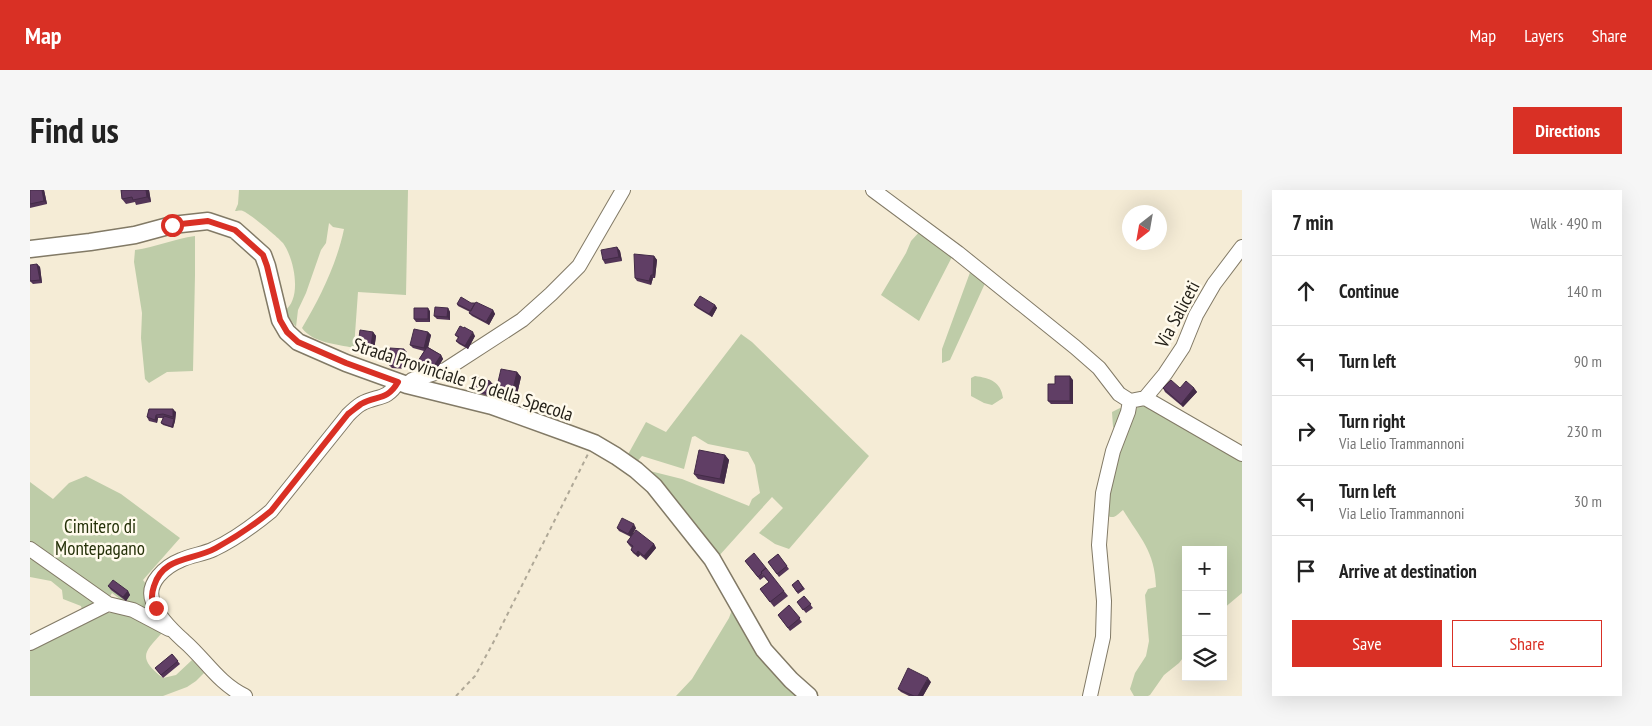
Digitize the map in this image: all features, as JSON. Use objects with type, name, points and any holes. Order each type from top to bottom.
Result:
[{"type":"main road","name":"Strada Provinciale 19 della Specola","points":[[30,249],[99,241],[172,225],[208,221],[235,230],[263,255],[280,320],[287,332],[298,342],[402,384],[492,406],[594,444],[616,456],[654,486],[712,559],[764,650],[791,680],[809,696]]},
{"type":"street","points":[[133,610],[145,599],[157,577],[166,568],[181,560],[214,549],[256,524],[271,511],[348,414],[362,404],[385,397],[402,384],[445,370],[522,320],[579,266],[623,190]]},
{"type":"street","points":[[874,190],[958,253],[1075,347],[1098,368],[1119,394],[1130,401],[1145,398],[1242,454]]},
{"type":"street","name":"Via Saliceti","points":[[1145,398],[1165,374],[1183,347],[1196,315],[1214,284],[1242,247]]},
{"type":"street","points":[[1090,696],[1103,637],[1104,601],[1099,545],[1103,493],[1112,451],[1128,412],[1130,401]]},
{"type":"street","points":[[30,548],[108,604],[133,610],[174,632]]},
{"type":"street","points":[[157,577],[151,595],[153,603],[174,632],[214,674],[238,693],[245,696]]},
{"type":"street","points":[[30,643],[108,604]]},
{"type":"path","points":[[456,696],[475,676],[492,645],[578,472],[594,444]]},
{"type":"green space","points":[[239,190],[408,190],[406,295],[358,292],[354,348],[325,342],[307,333],[302,328],[327,280],[337,255],[344,229],[333,227],[329,223],[326,243],[321,250],[298,310],[296,327],[284,311],[290,305],[295,288],[293,268],[287,250],[280,240],[251,216],[243,211],[235,211],[238,204]]},
{"type":"green space","points":[[922,229],[954,253],[919,321],[881,295],[911,241]]},
{"type":"green space","points":[[195,236],[193,371],[167,372],[149,383],[145,379],[141,338],[142,313],[134,262],[135,250]]},
{"type":"green space","points":[[972,267],[987,279],[950,360],[942,363],[942,349]]},
{"type":"green space","points":[[741,334],[752,342],[869,456],[789,549],[775,544],[759,533],[783,508],[772,497],[718,557],[735,581],[739,593],[642,469],[682,479],[749,506],[752,499],[760,493],[755,465],[748,452],[708,444],[695,436],[692,437],[684,469],[642,456],[635,464],[626,458],[646,422],[666,432]]},
{"type":"green space","points":[[975,376],[994,382],[1000,388],[1003,398],[992,405],[971,396],[971,378]]},
{"type":"green space","points":[[1141,400],[1242,458],[1242,593],[1227,606],[1227,546],[1182,546],[1182,659],[1164,675],[1148,696],[1134,696],[1130,689],[1135,673],[1146,656],[1149,641],[1145,595],[1148,589],[1156,587],[1153,564],[1146,546],[1123,510],[1113,517],[1106,515],[1117,430],[1113,427],[1112,412],[1120,408],[1134,414]]},
{"type":"green space","name":"Cimitero di Montepagano","points":[[86,476],[121,494],[180,538],[143,580],[146,584],[154,619],[126,604],[112,593],[108,600],[30,543],[30,482],[53,499],[69,483]]},
{"type":"green space","points":[[30,550],[101,601],[83,614],[81,606],[63,599],[62,590],[51,581],[30,577]]},
{"type":"green space","points":[[733,607],[803,696],[676,696],[692,679],[729,618]]},
{"type":"green space","points":[[123,612],[163,632],[151,645],[146,655],[149,665],[163,678],[176,675],[192,660],[204,673],[187,687],[163,696],[30,696],[30,650],[106,613]]},
{"type":"building","points":[[30,190],[42,190],[44,201],[30,204]]},
{"type":"building","points":[[121,190],[146,190],[147,197],[133,200],[132,197],[122,199]]},
{"type":"building","points":[[617,247],[619,257],[603,260],[601,250]]},
{"type":"building","points":[[634,254],[654,256],[653,275],[651,275],[649,281],[635,278]]},
{"type":"building","points":[[37,264],[40,280],[30,281],[30,265]]},
{"type":"building","points":[[700,296],[715,305],[709,314],[694,305]]},
{"type":"building","points":[[461,297],[471,303],[475,303],[471,311],[457,304]]},
{"type":"building","points":[[476,302],[493,310],[486,322],[469,313]]},
{"type":"building","points":[[435,307],[448,308],[447,317],[434,316]]},
{"type":"building","points":[[414,308],[428,308],[428,319],[414,319]]},
{"type":"building","points":[[460,326],[473,332],[465,346],[456,341],[459,337],[455,335]]},
{"type":"building","points":[[414,329],[428,332],[424,348],[410,345]]},
{"type":"building","points":[[360,330],[373,332],[371,346],[358,345]]},
{"type":"building","points":[[427,347],[441,355],[432,369],[418,361]]},
{"type":"building","points":[[390,348],[404,349],[403,366],[389,365]]},
{"type":"building","points":[[501,369],[517,372],[511,398],[495,395]]},
{"type":"building","points":[[1055,376],[1070,376],[1070,401],[1048,401],[1048,384],[1055,384]]},
{"type":"building","points":[[476,377],[490,381],[487,393],[473,389]]},
{"type":"building","points":[[1171,380],[1180,388],[1186,381],[1194,388],[1181,404],[1163,388]]},
{"type":"building","points":[[149,409],[173,409],[173,417],[163,414],[156,415],[155,420],[147,417]]},
{"type":"building","points":[[164,416],[174,419],[172,427],[161,423]]},
{"type":"building","points":[[699,450],[725,455],[720,479],[694,474]]},
{"type":"building","points":[[622,518],[634,524],[628,534],[617,528]]},
{"type":"building","points":[[636,530],[654,544],[644,556],[638,551],[636,554],[631,550],[633,546],[627,542]]},
{"type":"building","points":[[754,553],[766,568],[758,577],[745,561]]},
{"type":"building","points":[[778,554],[787,566],[777,574],[768,562]]},
{"type":"building","points":[[766,568],[784,591],[770,602],[760,589],[769,582],[761,572]]},
{"type":"building","points":[[113,580],[128,591],[123,597],[108,586]]},
{"type":"building","points":[[798,580],[803,588],[797,592],[792,585]]},
{"type":"building","points":[[804,596],[811,604],[803,610],[797,602]]},
{"type":"building","points":[[789,605],[800,618],[788,628],[778,615]]},
{"type":"building","points":[[172,654],[178,661],[161,675],[155,668]]},
{"type":"building","points":[[908,668],[928,678],[918,696],[898,689]]},
{"type":"route","points":[[156,608],[151,595],[157,577],[166,568],[181,560],[214,549],[256,524],[271,511],[348,414],[362,404],[385,397],[393,391],[398,382],[346,363],[298,342],[287,332],[280,320],[263,255],[235,230],[208,221],[172,225]]}]
